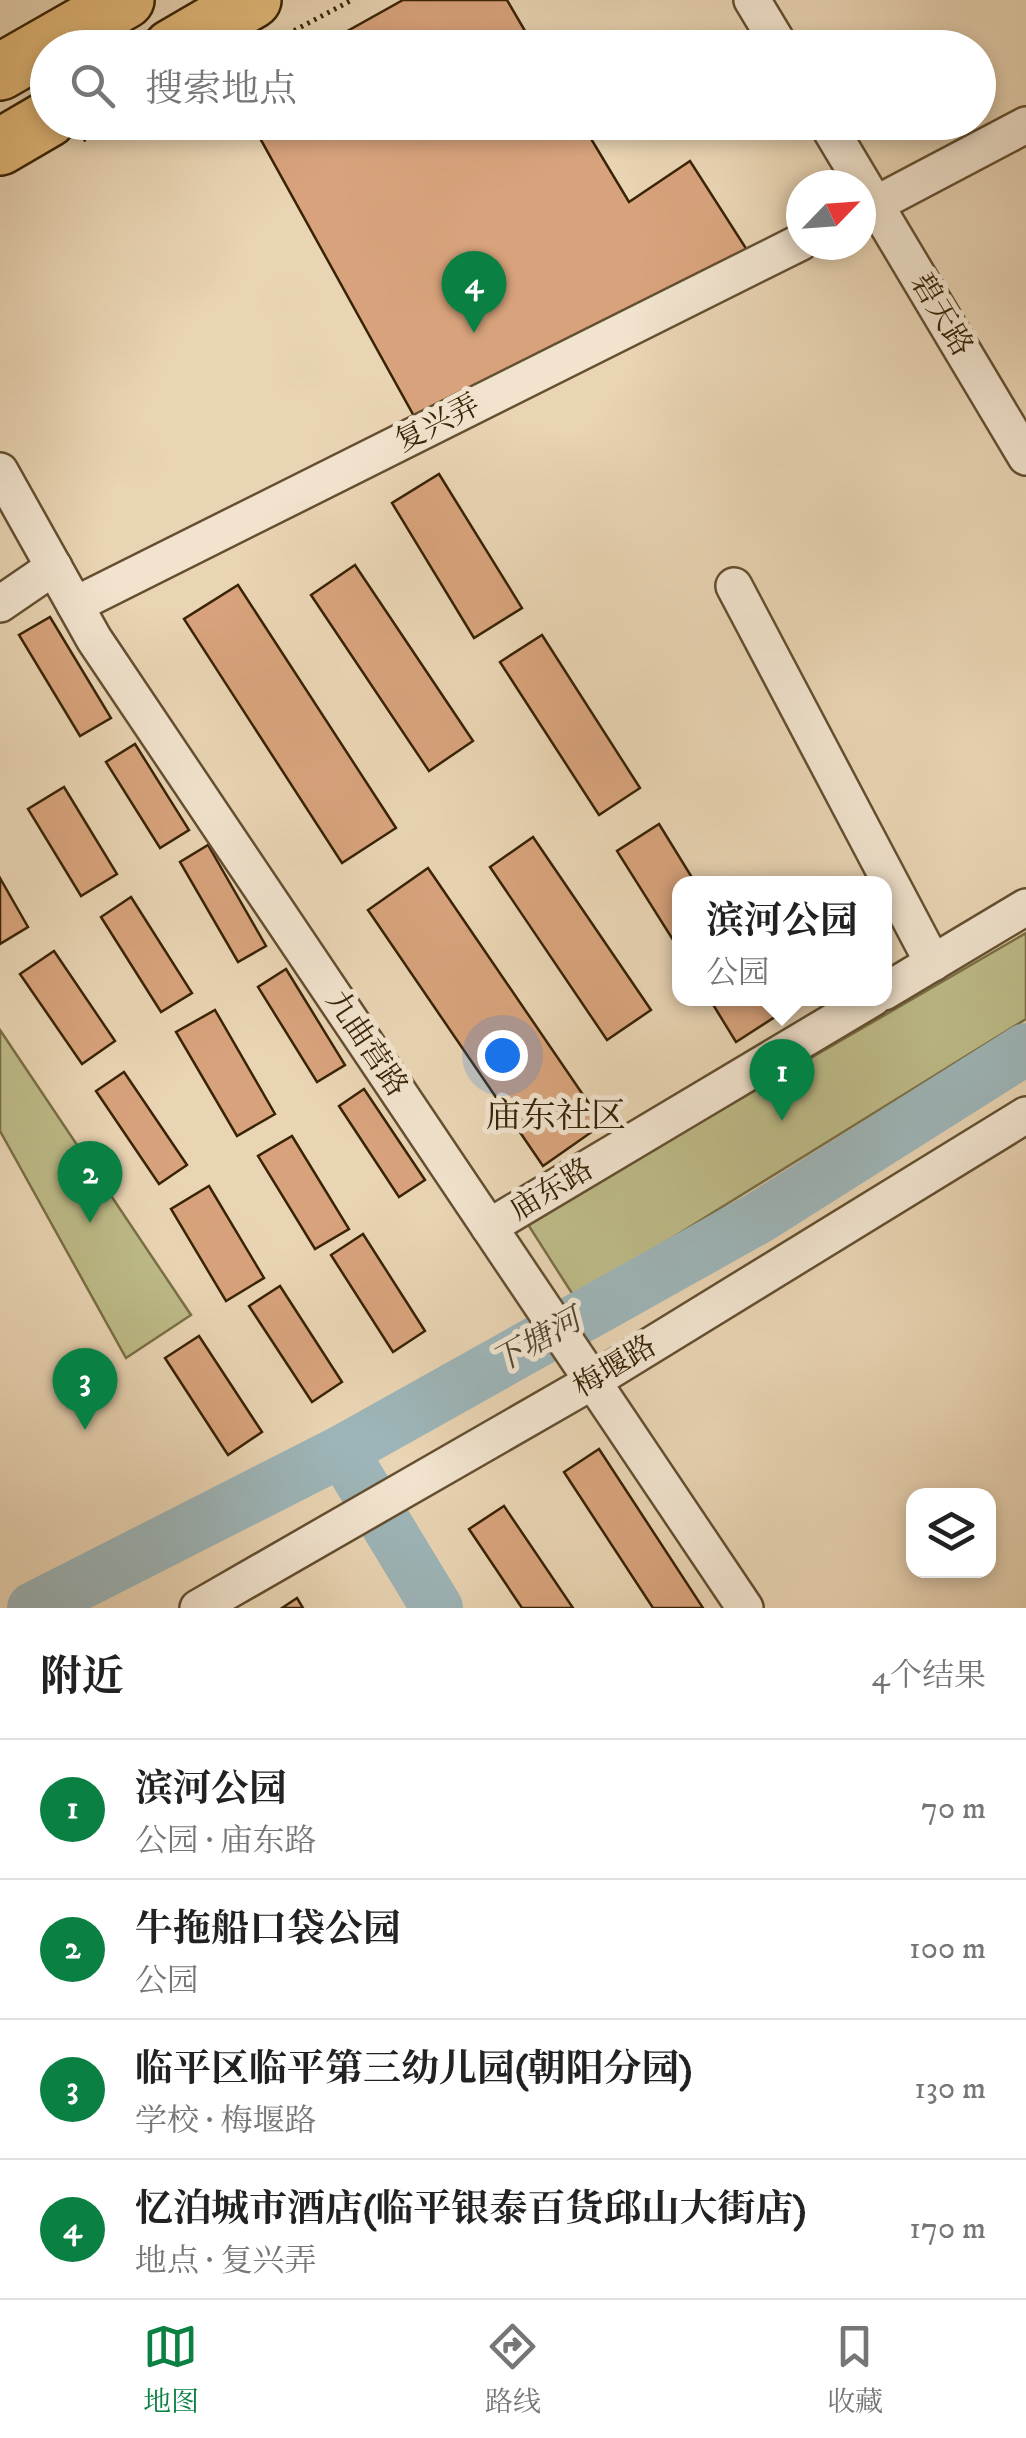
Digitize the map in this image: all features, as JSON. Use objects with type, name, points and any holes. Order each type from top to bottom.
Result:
[{"type":"main road","points":[[74,30],[126,0]]},
{"type":"main road","points":[[201,30],[252,0]]},
{"type":"main road","points":[[0,72],[30,55]]},
{"type":"main road","points":[[0,147],[30,130]]},
{"type":"street","points":[[752,0],[770,30]]},
{"type":"street","points":[[876,205],[1026,125]]},
{"type":"street","name":"碧天路","points":[[835,140],[849,170]]},
{"type":"street","name":"碧天路","points":[[876,222],[1026,457]]},
{"type":"street","name":"复兴弄","points":[[75,605],[786,250]]},
{"type":"street","name":"九曲营路","points":[[0,471],[94,639],[745,1608]]},
{"type":"street","points":[[0,604],[54,567]]},
{"type":"street","points":[[734,586],[886,876]]},
{"type":"street","points":[[892,887],[932,963]]},
{"type":"street","points":[[892,987],[1026,907]]},
{"type":"street","name":"庙东路","points":[[494,1234],[860,1006]]},
{"type":"street","name":"梅堰路","points":[[198,1608],[592,1380],[1026,1115]]},
{"type":"path","points":[[295,30],[352,0]]},
{"type":"shaded area","points":[[1026,933],[1026,1019],[575,1298],[527,1223]]},
{"type":"shaded area","points":[[0,1030],[191,1315],[126,1358],[0,1131]]},
{"type":"building","points":[[403,0],[507,0],[524,30],[349,30]]},
{"type":"building","points":[[261,140],[592,140],[629,202],[690,161],[747,250],[414,416]]},
{"type":"building","points":[[439,474],[522,608],[474,638],[392,503]]},
{"type":"building","points":[[355,565],[473,741],[429,771],[311,595]]},
{"type":"building","points":[[238,585],[396,828],[342,863],[184,619]]},
{"type":"building","points":[[50,617],[111,718],[80,736],[19,635]]},
{"type":"building","points":[[542,635],[640,788],[599,815],[500,662]]},
{"type":"building","points":[[135,744],[189,830],[160,848],[106,762]]},
{"type":"building","points":[[64,787],[117,874],[81,896],[28,809]]},
{"type":"building","points":[[659,824],[691,876],[672,876],[672,938],[617,851]]},
{"type":"building","points":[[533,837],[651,1010],[607,1040],[490,867]]},
{"type":"building","points":[[208,845],[266,946],[238,962],[180,862]]},
{"type":"building","points":[[428,868],[603,1124],[543,1166],[368,910]]},
{"type":"building","points":[[0,878],[28,927],[0,944]]},
{"type":"building","points":[[131,897],[192,993],[161,1012],[101,917]]},
{"type":"building","points":[[54,951],[115,1041],[82,1064],[20,974]]},
{"type":"building","points":[[286,969],[345,1065],[317,1082],[258,987]]},
{"type":"building","points":[[714,1006],[773,1006],[778,1015],[736,1042]]},
{"type":"building","points":[[215,1010],[275,1114],[237,1136],[176,1032]]},
{"type":"building","points":[[124,1072],[187,1165],[159,1184],[96,1091]]},
{"type":"building","points":[[364,1089],[425,1180],[399,1197],[339,1106]]},
{"type":"building","points":[[292,1136],[349,1229],[315,1249],[258,1156]]},
{"type":"building","points":[[209,1186],[264,1278],[226,1301],[171,1209]]},
{"type":"building","points":[[363,1234],[425,1331],[393,1352],[331,1255]]},
{"type":"building","points":[[280,1286],[342,1382],[312,1402],[249,1306]]},
{"type":"building","points":[[199,1336],[262,1432],[228,1455],[165,1358]]},
{"type":"building","points":[[599,1449],[703,1608],[653,1608],[564,1472]]},
{"type":"building","points":[[504,1506],[573,1608],[522,1608],[469,1529]]},
{"type":"building","points":[[297,1598],[303,1608],[282,1608]]},
{"type":"waterway","name":"下塘河","points":[[33,1608],[342,1451],[760,1217],[1026,1049]]},
{"type":"waterway","points":[[342,1451],[437,1608]]},
{"type":"place","name":"忆泊城市酒店(临平银泰百货邱山大街店)","points":[[474,333]]},
{"type":"place","name":"滨河公园","points":[[782,1121]]},
{"type":"place","name":"牛拖船口袋公园","points":[[90,1223]]},
{"type":"place","name":"临平区临平第三幼儿园(朝阳分园)","points":[[85,1430]]},
{"type":"district","name":"庙东社区","points":[[556,1117]]}]
